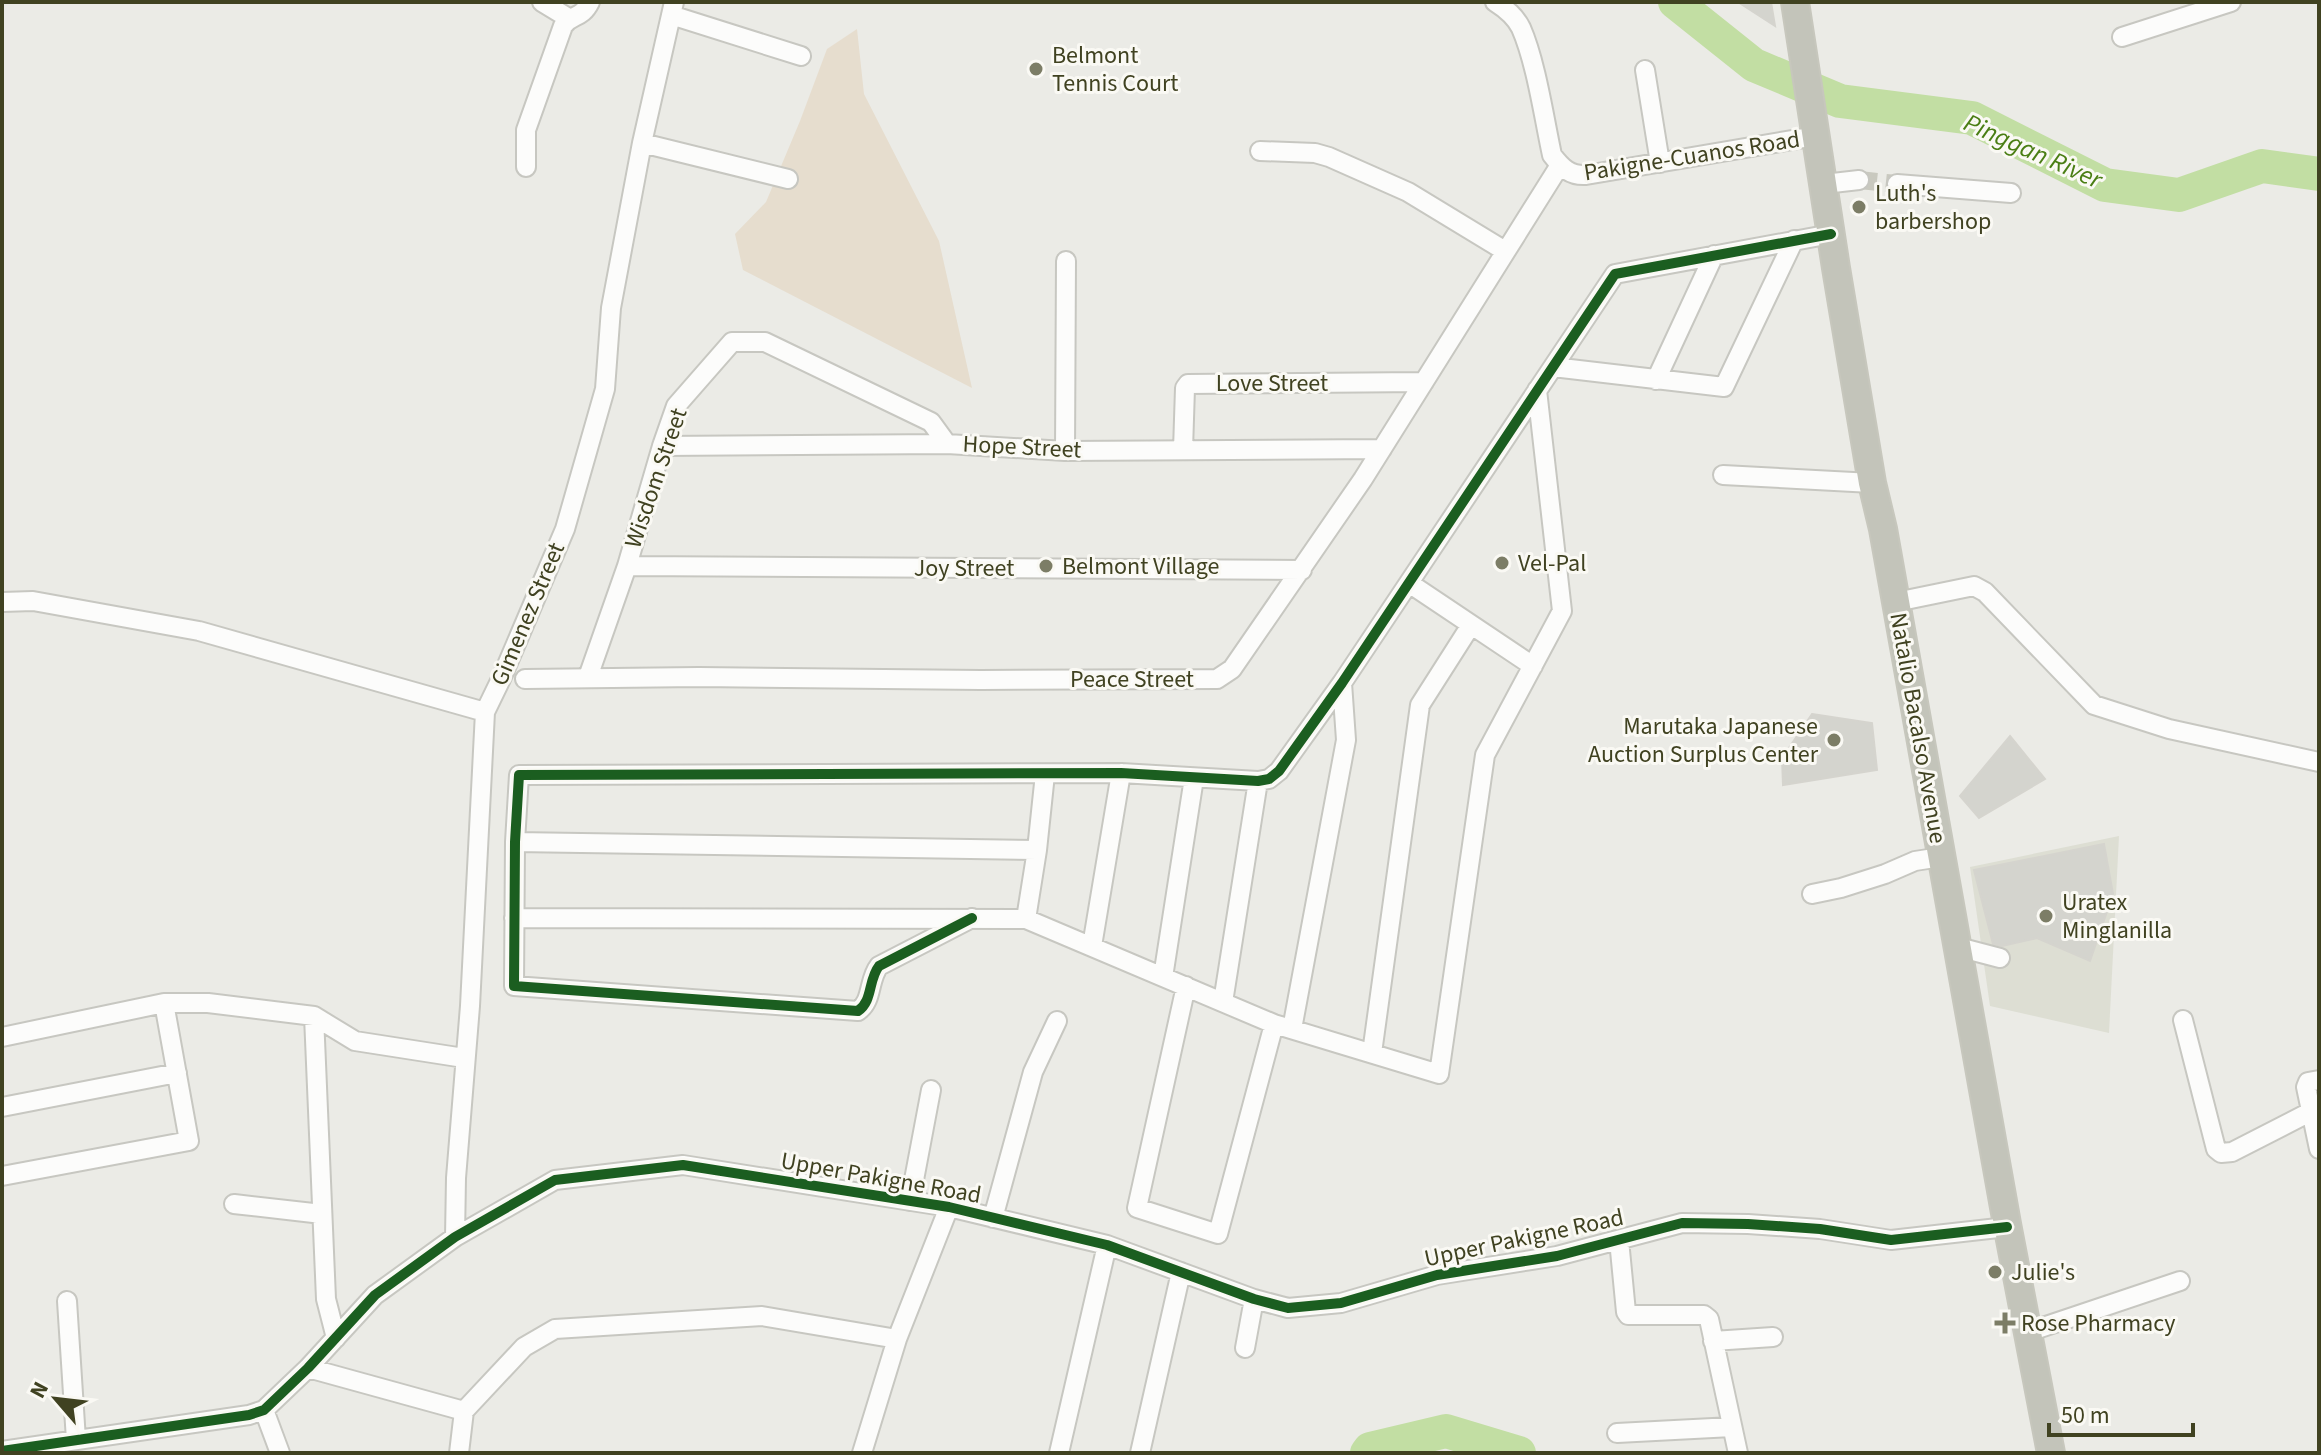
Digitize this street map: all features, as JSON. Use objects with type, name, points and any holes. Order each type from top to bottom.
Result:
[{"type":"highway","name":"Natalio Bacalso Avenue","points":[[1795,2],[1872,483],[2051,1453]]},
{"type":"street","points":[[542,2],[570,19]]},
{"type":"street","points":[[526,167],[526,130],[563,26],[585,12],[590,2]]},
{"type":"street","name":"Pakigne-Cuanos Road","points":[[1495,2],[1509,12],[1520,27],[1530,56],[1552,155],[1571,174],[1577,176],[1660,163],[1814,125]]},
{"type":"street","points":[[2122,37],[2231,2]]},
{"type":"street","points":[[672,8],[801,56]]},
{"type":"street","name":"Gimenez Street","points":[[455,1237],[485,712],[565,529],[605,389],[611,308],[642,143],[672,8]]},
{"type":"street","points":[[1645,70],[1660,163]]},
{"type":"street","points":[[642,143],[788,179]]},
{"type":"street","points":[[1260,151],[1315,153],[1329,157],[1408,192],[1505,251]]},
{"type":"street","name":"Peace Street","points":[[525,679],[1217,679],[1232,669],[1302,570],[1382,449],[1560,165]]},
{"type":"street","points":[[1824,184],[1859,180]]},
{"type":"street","points":[[1897,184],[2011,193]]},
{"type":"street","points":[[972,918],[879,966],[874,972],[866,1002],[858,1011],[514,986],[515,842],[519,775],[1121,773],[1258,781],[1269,779],[1279,771],[1342,683],[1615,274],[1831,234]]},
{"type":"street","points":[[1553,367],[1724,387],[1794,240]]},
{"type":"street","points":[[1656,380],[1714,255]]},
{"type":"street","points":[[1065,451],[1066,261]]},
{"type":"street","name":"Wisdom Street","points":[[588,677],[627,566],[676,406],[732,342],[765,342],[931,422],[947,444]]},
{"type":"street","name":"Love Street","points":[[1183,450],[1185,388],[1188,384],[1424,382]]},
{"type":"street","points":[[514,918],[1026,919],[1283,1026],[1439,1074],[1485,755],[1562,611],[1537,390]]},
{"type":"street","name":"Hope Street","points":[[662,446],[947,444],[1065,451],[1382,449]]},
{"type":"street","points":[[1723,475],[1872,483]]},
{"type":"street","name":"Joy Street","points":[[627,566],[1302,570]]},
{"type":"street","points":[[1409,583],[1533,666]]},
{"type":"street","points":[[1896,602],[1974,586],[1985,592],[2094,705],[2169,729],[2319,762]]},
{"type":"street","points":[[2,602],[33,601],[199,631],[485,712]]},
{"type":"street","points":[[1372,1053],[1420,705],[1471,625]]},
{"type":"street","points":[[1186,986],[1137,1208],[1218,1234],[1283,1026],[1346,740],[1342,683]]},
{"type":"street","points":[[1092,946],[1121,773]]},
{"type":"street","points":[[1026,919],[1045,774]]},
{"type":"street","points":[[1163,977],[1194,778]]},
{"type":"street","points":[[1223,1002],[1258,781]]},
{"type":"street","points":[[515,842],[1037,850]]},
{"type":"street","points":[[1812,894],[1885,874],[1915,861],[1941,857]]},
{"type":"street","points":[[1958,947],[2000,958]]},
{"type":"street","points":[[2,1037],[164,1003],[208,1003],[314,1016],[355,1041],[464,1058]]},
{"type":"street","points":[[2,1176],[189,1141],[164,1003]]},
{"type":"street","points":[[314,1016],[326,1299],[336,1338]]},
{"type":"street","points":[[2183,1020],[2216,1149],[2221,1153],[2232,1152],[2310,1112]]},
{"type":"street","points":[[993,1218],[1033,1072],[1057,1021]]},
{"type":"street","points":[[2,1107],[177,1073]]},
{"type":"street","points":[[2319,1080],[2307,1084],[2319,1149]]},
{"type":"street","points":[[910,1201],[931,1090]]},
{"type":"street","name":"Upper Pakigne Road","points":[[264,1410],[308,1368],[375,1295],[455,1237],[555,1180],[683,1165],[949,1207],[1107,1245],[1254,1299],[1288,1308],[1341,1303],[1437,1275],[1557,1256],[1682,1223],[1820,1229],[1891,1240],[2007,1227]]},
{"type":"street","points":[[234,1204],[322,1214]]},
{"type":"street","points":[[862,1453],[897,1339],[949,1207]]},
{"type":"street","points":[[1619,1240],[1628,1315],[1704,1315],[1709,1319],[1738,1453]]},
{"type":"street","points":[[1059,1453],[1107,1245]]},
{"type":"street","points":[[1140,1453],[1181,1272]]},
{"type":"street","points":[[2028,1332],[2180,1281]]},
{"type":"street","points":[[1245,1348],[1254,1299]]},
{"type":"street","points":[[67,1301],[76,1440]]},
{"type":"street","points":[[459,1453],[464,1411],[524,1347],[555,1329],[762,1316],[897,1339]]},
{"type":"street","points":[[1713,1341],[1773,1337]]},
{"type":"street","points":[[308,1368],[464,1411]]},
{"type":"street","points":[[2,1451],[249,1415],[264,1410],[280,1453]]},
{"type":"street","points":[[1617,1433],[1732,1427]]},
{"type":"shaded area","points":[[857,29],[864,94],[939,241],[972,388],[743,270],[735,234],[766,202],[827,49]]},
{"type":"shaded area","points":[[2119,836],[2109,1033],[1990,1006],[1970,867]]},
{"type":"building","points":[[1738,2],[1771,2],[1775,26]]},
{"type":"building","name":"Marutaka Japanese Auction Surplus Center","points":[[1812,714],[1872,723],[1877,770],[1783,785],[1782,758]]},
{"type":"building","points":[[2010,736],[2045,779],[1979,818],[1960,796]]},
{"type":"building","name":"Uratex Minglanilla","points":[[2104,844],[2113,894],[2090,961],[2037,938],[2002,946],[1993,944],[1974,870]]},
{"type":"waterway","name":"Pinggan River","points":[[1675,2],[1754,65],[1840,101],[1972,118],[2105,185],[2179,195],[2262,166],[2319,174]]},
{"type":"waterway","points":[[1367,1453],[1370,1449],[1446,1431],[1519,1453]]},
{"type":"tunnel","points":[[1859,180],[1897,184]]},
{"type":"cycle path","points":[[972,918],[879,966],[866,1002],[858,1011],[514,986],[515,842],[519,775],[1121,773],[1258,781],[1269,779],[1279,771],[1342,683],[1615,274],[1831,234]]},
{"type":"cycle path","points":[[2,1451],[249,1415],[264,1410],[308,1368],[375,1295],[455,1237],[555,1180],[683,1165],[949,1207],[1107,1245],[1254,1299],[1288,1308],[1341,1303],[1437,1275],[1557,1256],[1682,1223],[1820,1229],[1891,1240],[2007,1227]]},
{"type":"place","name":"Belmont Tennis Court","points":[[1036,69]]},
{"type":"place","name":"Luth's barbershop","points":[[1859,207]]},
{"type":"place","name":"Vel-Pal","points":[[1502,563]]},
{"type":"place","name":"Belmont Village","points":[[1046,566]]},
{"type":"place","name":"Marutaka Japanese Auction Surplus Center","points":[[1834,740]]},
{"type":"place","name":"Uratex Minglanilla","points":[[2046,916]]},
{"type":"place","name":"Julie's","points":[[1995,1272]]},
{"type":"place","name":"Rose Pharmacy","points":[[2005,1323]]}]
